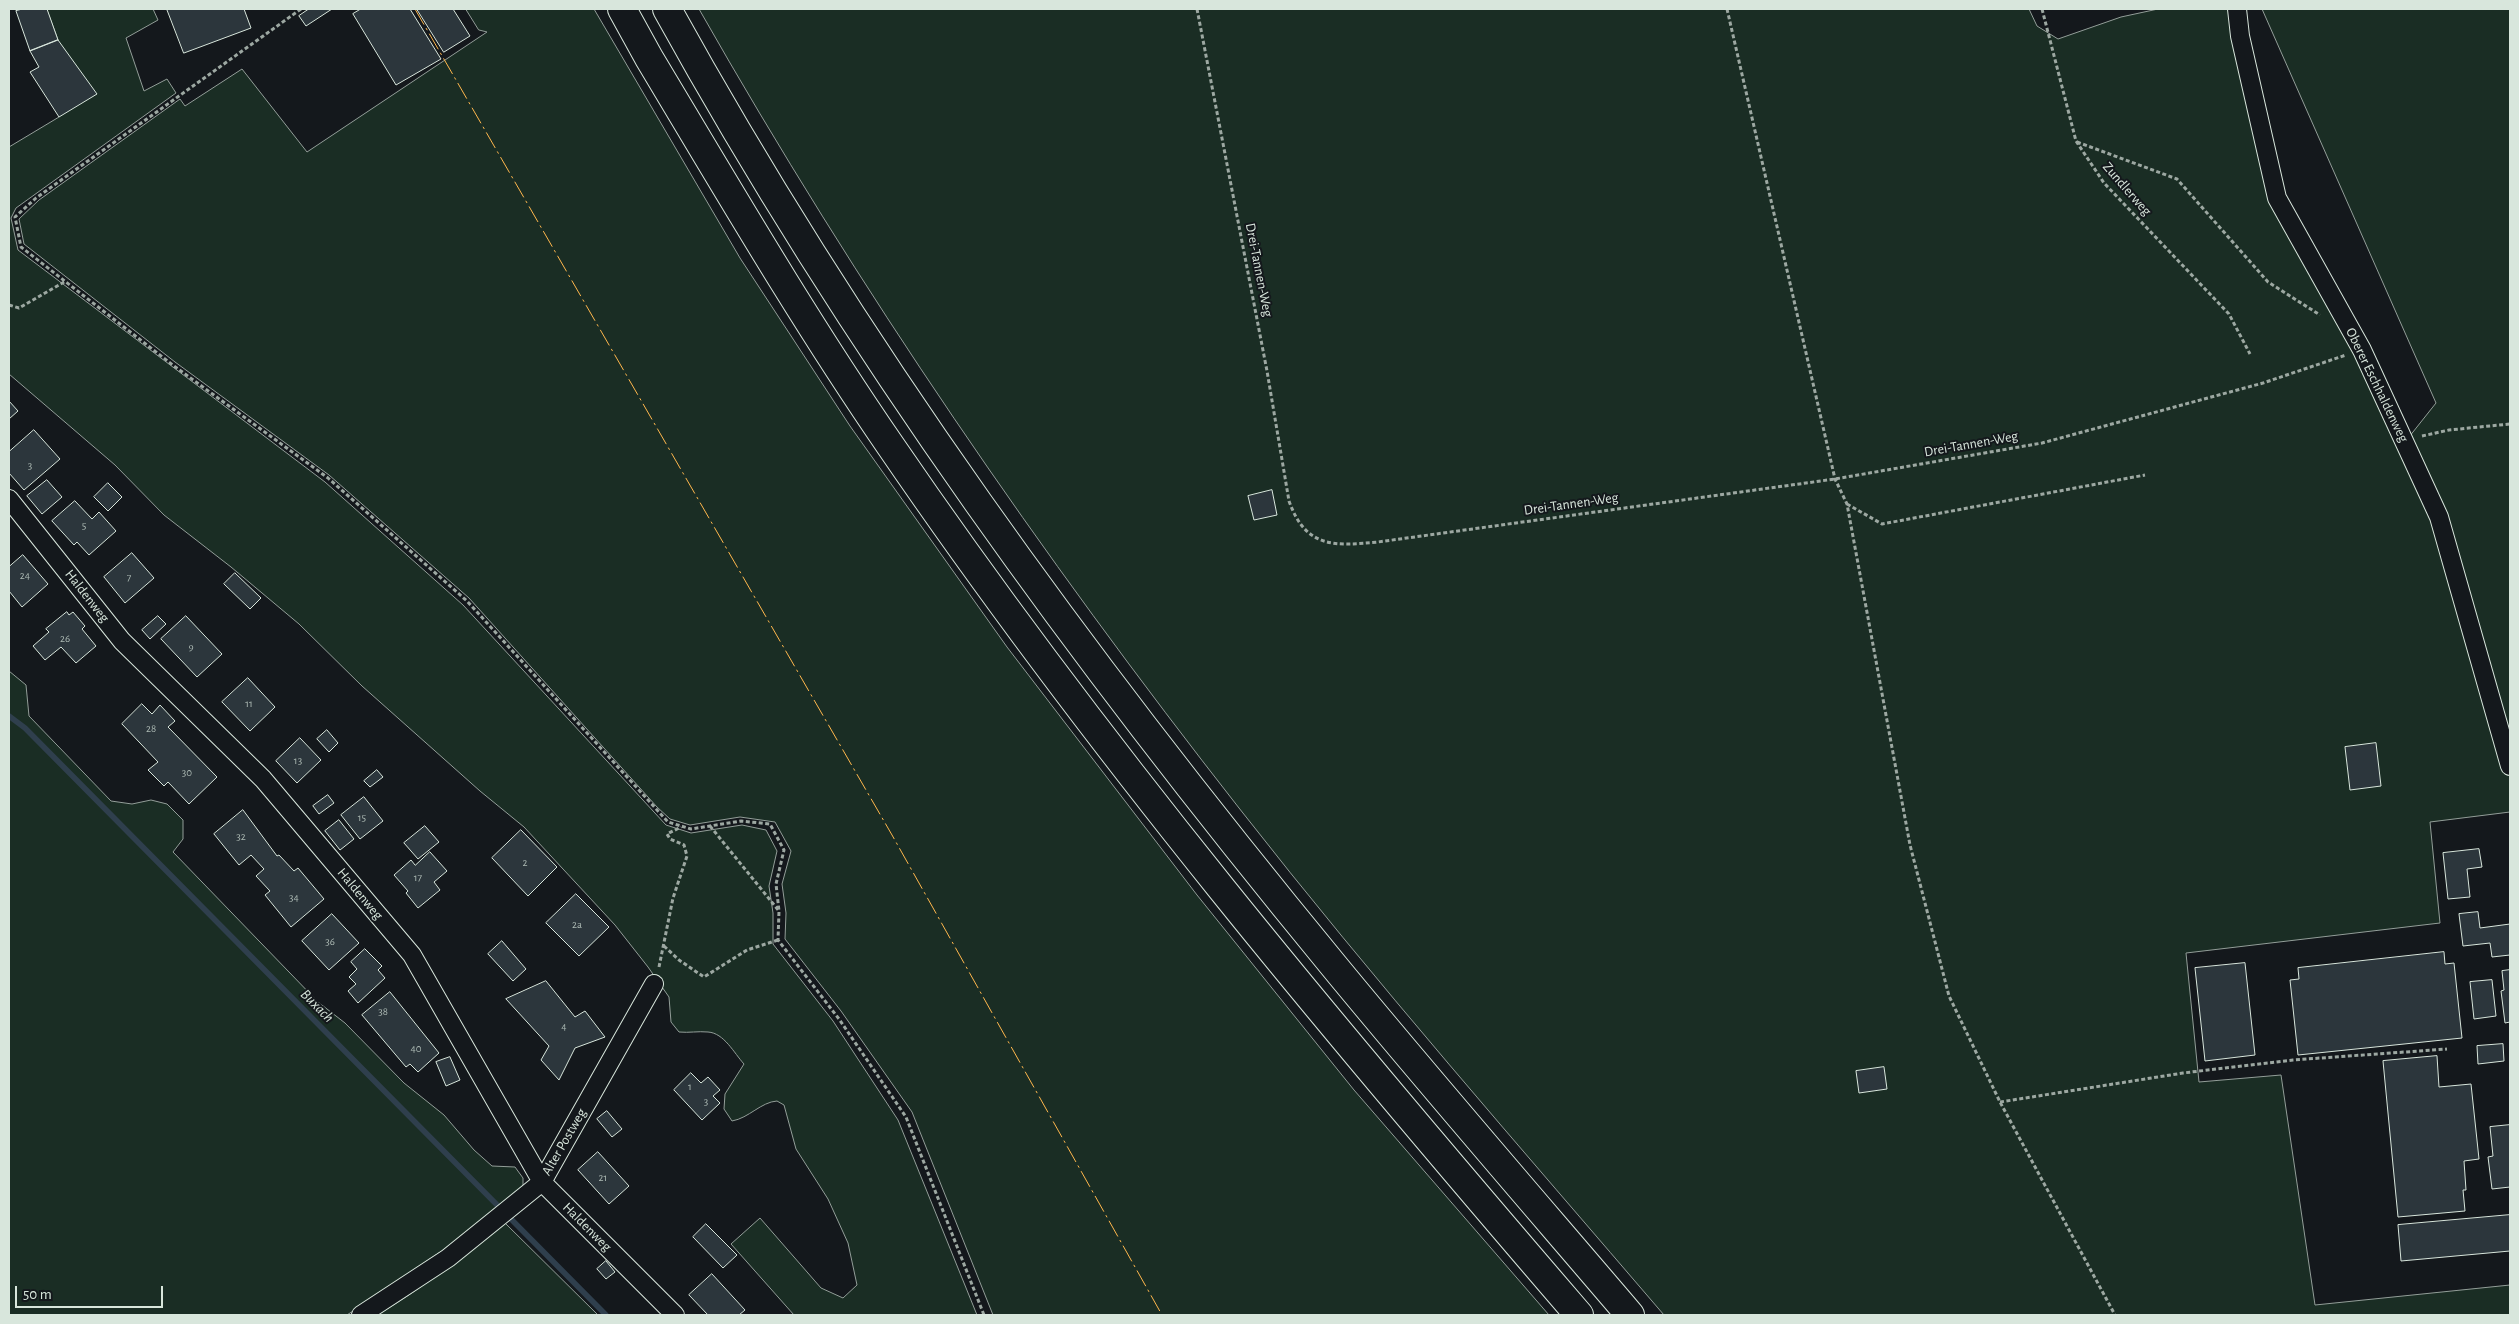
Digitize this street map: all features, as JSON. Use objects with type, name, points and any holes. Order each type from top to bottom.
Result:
[{"type":"highway","points":[[622,9],[649,58],[830,354],[892,448],[1017,622],[1181,840],[1347,1043],[1579,1315]]},
{"type":"highway","points":[[667,9],[793,224],[916,413],[1046,597],[1198,797],[1334,967],[1630,1315]]},
{"type":"street","name":"Oberer Eschhaldenweg","points":[[2237,9],[2240,36],[2277,198],[2362,350],[2439,517],[2510,766]]},
{"type":"street","name":"Haldenweg","points":[[9,499],[122,641],[263,779],[412,955],[542,1182],[674,1315]]},
{"type":"street","name":"Alter Postweg","points":[[361,1315],[442,1262],[542,1182],[654,984]]},
{"type":"path","points":[[301,9],[36,198],[15,217],[21,247],[174,366],[328,478],[467,601],[668,822],[691,829],[741,821],[770,824],[784,850],[776,884],[779,911],[778,940],[839,1019],[906,1117],[984,1315]]},
{"type":"path","name":"Drei-Tannen-Weg","points":[[1197,9],[1267,371],[1289,501],[1293,513],[1309,534],[1332,544],[1378,542],[1835,479],[2042,442],[2263,383],[2362,350]]},
{"type":"path","points":[[1727,9],[1835,479],[1847,504],[1910,844],[1949,996],[2000,1102],[2115,1315]]},
{"type":"path","name":"Zundlerweg","points":[[2042,9],[2076,141],[2104,183],[2229,314],[2250,354]]},
{"type":"path","points":[[2076,141],[2177,179],[2268,282],[2324,318]]},
{"type":"path","points":[[9,305],[19,308],[66,281]]},
{"type":"path","points":[[2404,442],[2449,430],[2510,424]]},
{"type":"path","points":[[1847,504],[1882,524],[2145,475]]},
{"type":"path","points":[[710,826],[779,911]]},
{"type":"path","points":[[654,984],[664,946],[673,898],[687,856],[684,845],[670,839],[667,834],[681,827]]},
{"type":"path","points":[[664,946],[679,960],[704,977],[747,950],[778,940]]},
{"type":"path","points":[[2000,1102],[2203,1070],[2292,1060],[2447,1049]]},
{"type":"green space","points":[[47,9],[153,9],[158,20],[126,38],[144,91],[167,79],[176,93],[16,208],[11,218],[18,250],[325,482],[463,605],[666,825],[691,833],[742,825],[766,830],[777,851],[769,886],[773,913],[773,944],[833,1021],[898,1120],[977,1315],[794,1315],[731,1244],[760,1218],[821,1288],[843,1298],[857,1285],[848,1243],[828,1199],[796,1149],[784,1105],[777,1101],[771,1102],[744,1117],[732,1121],[724,1109],[725,1094],[744,1064],[728,1044],[714,1033],[679,1032],[671,1022],[669,997],[648,967],[615,925],[524,827],[480,791],[362,686],[299,624],[231,567],[164,515],[115,465],[9,374],[9,147],[59,117],[58,40]]},
{"type":"green space","points":[[466,9],[594,9],[740,258],[850,426],[1007,647],[1197,895],[1354,1090],[1549,1315],[993,1315],[912,1112],[841,1011],[785,939],[786,913],[782,884],[791,851],[775,822],[740,817],[690,825],[670,819],[657,807],[469,598],[329,475],[175,362],[24,244],[19,219],[39,200],[180,99],[185,106],[242,69],[307,152],[487,32],[479,30]]},
{"type":"green space","points":[[699,9],[2029,9],[2037,26],[2058,39],[2121,17],[2158,9],[2242,9],[2283,198],[2409,437],[2436,403],[2262,9],[2510,9],[2510,812],[2430,822],[2440,923],[2186,953],[2199,1082],[2281,1075],[2315,1305],[2510,1285],[2510,1315],[1664,1315],[1449,1064],[1290,873],[1165,712],[1093,615],[954,418],[887,318],[822,216]]},
{"type":"green space","points":[[9,671],[26,685],[29,716],[111,801],[132,804],[151,800],[167,804],[183,820],[183,839],[173,852],[318,1002],[345,1023],[404,1083],[444,1115],[474,1150],[492,1166],[515,1167],[523,1178],[523,1186],[458,1240],[347,1315],[9,1315]]},
{"type":"green space","points":[[504,1222],[598,1315],[377,1315],[442,1271]]},
{"type":"building","points":[[23,9],[47,9],[58,40],[30,51],[16,11]]},
{"type":"building","points":[[167,9],[244,9],[251,28],[184,53]]},
{"type":"building","points":[[309,9],[332,9],[306,26],[299,16]]},
{"type":"building","points":[[361,9],[410,9],[441,59],[396,85],[353,14]]},
{"type":"building","points":[[417,9],[453,9],[470,36],[444,52]]},
{"type":"building","points":[[58,40],[97,94],[59,117],[30,72],[39,67],[30,51]]},
{"type":"building","points":[[9,401],[18,411],[9,419]]},
{"type":"building","points":[[34,430],[60,459],[24,490],[9,473],[9,452]]},
{"type":"building","points":[[47,480],[62,497],[42,514],[27,496]]},
{"type":"building","points":[[108,483],[122,497],[108,511],[94,497]]},
{"type":"building","points":[[1272,490],[1277,515],[1254,520],[1248,496]]},
{"type":"building","points":[[75,501],[92,519],[99,512],[116,531],[89,555],[77,542],[74,545],[52,521]]},
{"type":"building","points":[[132,553],[154,578],[125,603],[104,577]]},
{"type":"building","points":[[23,555],[48,584],[22,607],[9,591],[9,567]]},
{"type":"building","points":[[235,573],[261,598],[250,609],[224,584]]},
{"type":"building","points":[[67,612],[69,615],[73,612],[85,626],[82,629],[96,646],[76,663],[61,647],[45,660],[33,646],[49,632],[46,629]]},
{"type":"building","points":[[158,616],[166,624],[150,639],[142,630]]},
{"type":"building","points":[[186,616],[222,654],[197,677],[161,639]]},
{"type":"building","points":[[248,678],[275,707],[250,731],[222,702]]},
{"type":"building","points":[[142,704],[152,714],[160,705],[175,721],[168,727],[217,777],[189,804],[168,782],[164,786],[148,770],[158,762],[122,724]]},
{"type":"building","points":[[327,730],[338,743],[329,752],[317,739]]},
{"type":"building","points":[[300,738],[321,760],[297,783],[276,761]]},
{"type":"building","points":[[2376,743],[2381,786],[2350,790],[2345,747]]},
{"type":"building","points":[[377,770],[383,777],[370,787],[364,781]]},
{"type":"building","points":[[328,795],[334,803],[319,814],[313,806]]},
{"type":"building","points":[[364,797],[383,821],[360,839],[341,815]]},
{"type":"building","points":[[243,810],[277,856],[279,855],[294,871],[298,868],[324,899],[291,927],[265,895],[270,891],[256,876],[264,869],[251,855],[239,865],[214,834]]},
{"type":"building","points":[[339,820],[354,839],[340,850],[325,831]]},
{"type":"building","points":[[425,826],[439,842],[418,859],[404,843]]},
{"type":"building","points":[[521,830],[557,867],[528,896],[492,858]]},
{"type":"building","points":[[2479,849],[2482,867],[2467,869],[2470,897],[2448,899],[2443,853]]},
{"type":"building","points":[[430,852],[447,871],[434,882],[440,890],[418,908],[406,893],[408,891],[394,875],[411,860],[415,865]]},
{"type":"building","points":[[576,894],[609,927],[579,956],[546,923]]},
{"type":"building","points":[[2478,912],[2480,928],[2510,924],[2510,955],[2492,957],[2490,943],[2463,946],[2459,914]]},
{"type":"building","points":[[332,914],[359,943],[329,970],[302,941]]},
{"type":"building","points":[[502,941],[526,969],[513,981],[488,954]]},
{"type":"building","points":[[365,949],[382,966],[378,970],[385,978],[358,1003],[348,991],[356,984],[349,977],[357,969],[351,962]]},
{"type":"building","points":[[2444,952],[2445,964],[2454,963],[2462,1038],[2298,1055],[2290,980],[2299,979],[2298,968]]},
{"type":"building","points":[[2245,963],[2255,1055],[2205,1061],[2195,968]]},
{"type":"building","points":[[2510,970],[2510,1022],[2505,1023],[2501,991],[2504,990],[2502,971]]},
{"type":"building","points":[[2492,980],[2496,1016],[2474,1019],[2470,982]]},
{"type":"building","points":[[546,981],[575,1017],[585,1011],[605,1037],[575,1048],[559,1080],[541,1060],[549,1046],[506,999]]},
{"type":"building","points":[[390,992],[439,1053],[418,1072],[410,1064],[406,1067],[362,1015]]},
{"type":"building","points":[[2503,1044],[2504,1061],[2478,1064],[2477,1046]]},
{"type":"building","points":[[2437,1056],[2439,1087],[2471,1084],[2479,1159],[2464,1161],[2466,1190],[2463,1190],[2465,1211],[2398,1217],[2383,1061]]},
{"type":"building","points":[[450,1057],[460,1080],[446,1086],[436,1062]]},
{"type":"building","points":[[1884,1067],[1887,1089],[1859,1093],[1856,1071]]},
{"type":"building","points":[[691,1073],[701,1083],[708,1077],[720,1090],[713,1096],[720,1103],[702,1120],[674,1090]]},
{"type":"building","points":[[607,1111],[622,1129],[612,1137],[597,1119]]},
{"type":"building","points":[[2510,1125],[2510,1187],[2492,1189],[2488,1157],[2493,1156],[2490,1127]]},
{"type":"building","points":[[598,1152],[629,1186],[609,1204],[578,1170]]},
{"type":"building","points":[[2510,1215],[2510,1251],[2401,1261],[2398,1225]]},
{"type":"building","points":[[706,1224],[737,1255],[723,1268],[693,1237]]},
{"type":"building","points":[[606,1261],[615,1272],[606,1279],[597,1269]]},
{"type":"building","points":[[712,1274],[745,1310],[739,1315],[708,1315],[689,1295]]},
{"type":"waterway","name":"Buxach","points":[[9,716],[25,728],[606,1315]]},
{"type":"power","points":[[415,9],[892,835],[1162,1315]]}]
